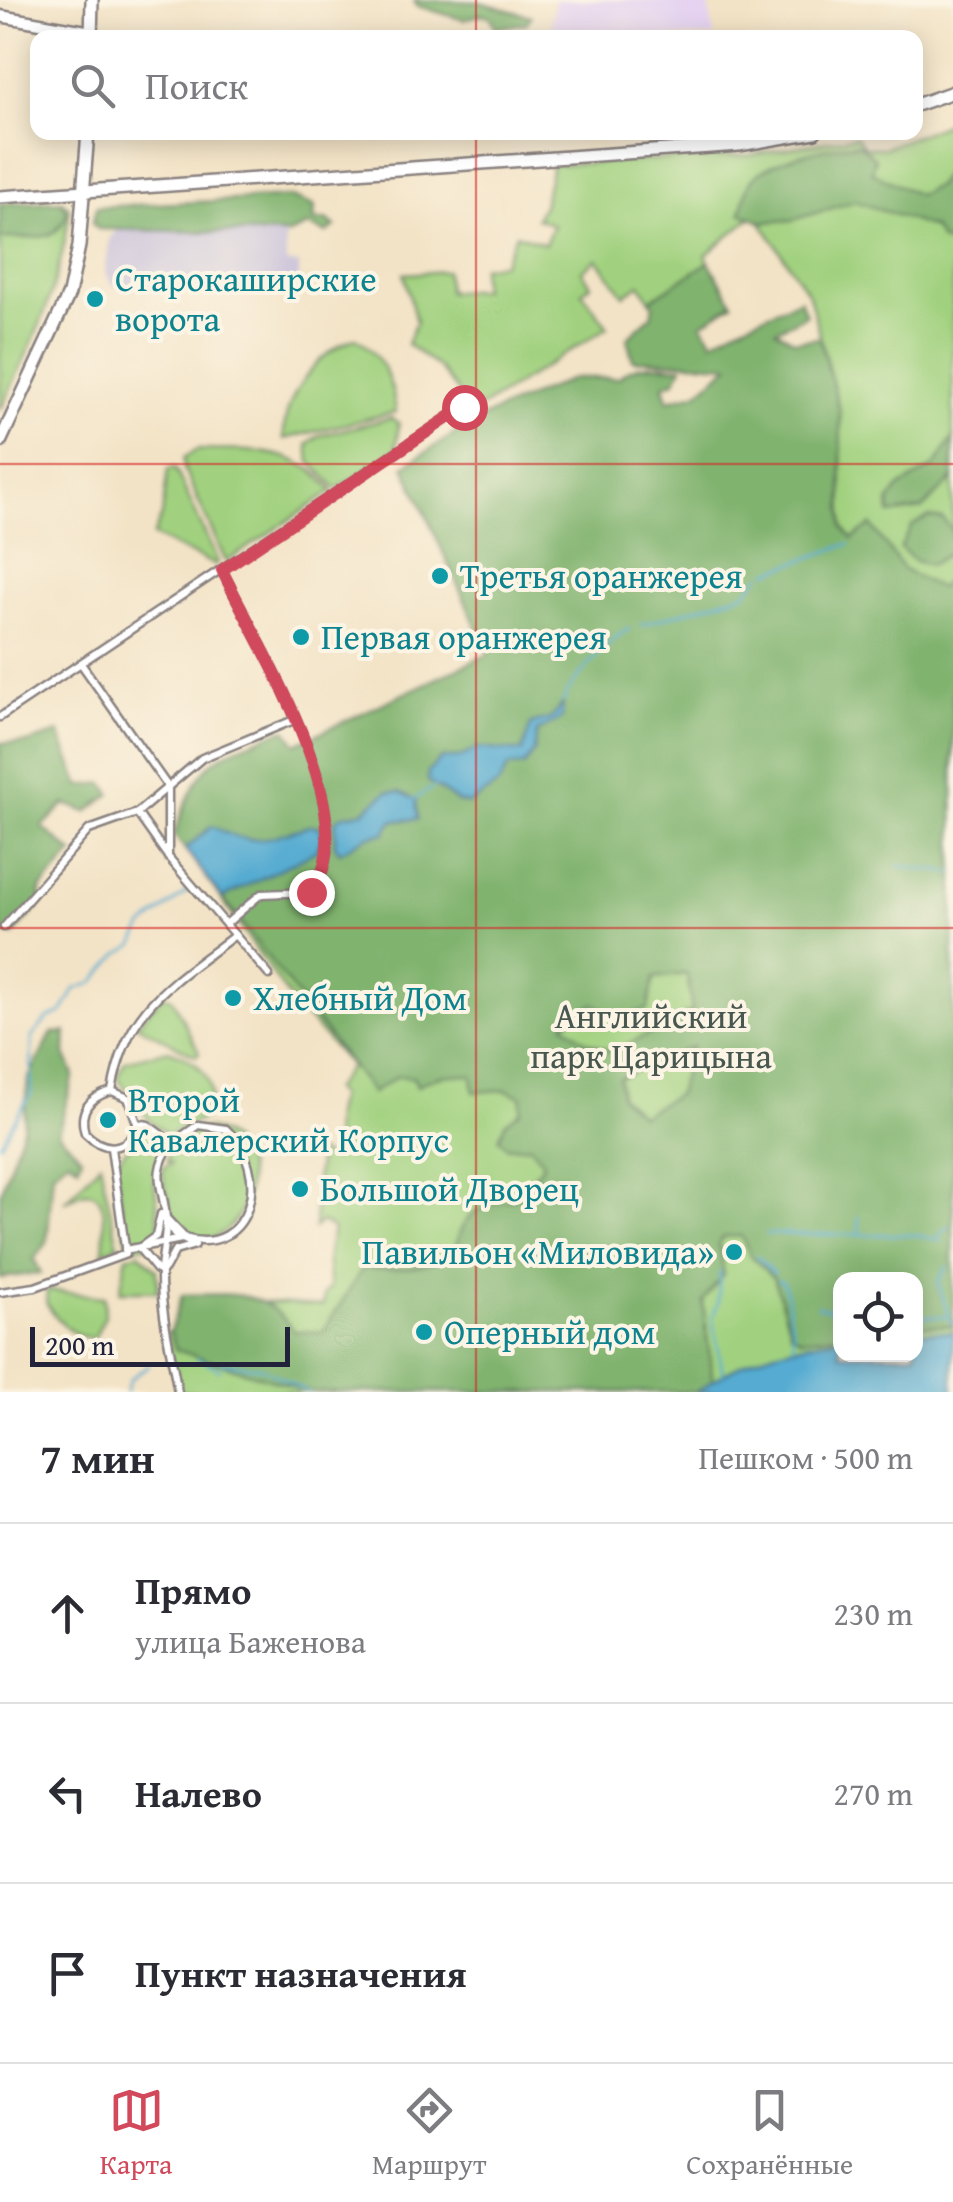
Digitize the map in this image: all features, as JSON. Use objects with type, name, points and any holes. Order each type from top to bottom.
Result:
[{"type":"main road","points":[[91,30],[92,0]]},
{"type":"main road","points":[[923,103],[953,92]]},
{"type":"main road","points":[[0,442],[69,294],[87,140]]},
{"type":"main road","points":[[0,197],[728,146],[765,140]]},
{"type":"street","points":[[0,16],[67,30]]},
{"type":"street","points":[[0,717],[464,407]]},
{"type":"street","points":[[222,570],[324,789],[330,822],[326,868],[311,892],[262,894],[226,924]]},
{"type":"street","points":[[82,665],[168,787],[168,858]]},
{"type":"street","points":[[4,927],[76,840],[90,830],[138,814],[212,753],[294,720]]},
{"type":"street","points":[[138,814],[168,858],[269,974]]},
{"type":"street","points":[[112,1090],[128,1098],[137,1124],[127,1142],[111,1148],[94,1142],[82,1123],[88,1104],[112,1090],[120,1054],[145,1006],[235,935]]},
{"type":"street","points":[[137,1124],[148,1125],[172,1143]]},
{"type":"street","points":[[125,1250],[139,1251],[164,1244],[183,1238],[217,1239],[234,1228],[251,1198],[254,1176],[240,1144],[218,1126],[198,1125],[172,1143],[159,1173],[166,1221],[164,1244],[161,1270],[166,1333],[178,1392]]},
{"type":"street","points":[[0,1292],[34,1287],[126,1254],[111,1148]]},
{"type":"street","points":[[139,1251],[156,1236],[161,1214],[183,1238],[195,1244],[175,1251],[161,1270]]},
{"type":"street","points":[[139,1251],[161,1270]]},
{"type":"shaded area","points":[[555,0],[708,0],[713,30],[550,30]]},
{"type":"shaded area","points":[[285,207],[286,263],[299,264],[299,282],[124,289],[112,284],[105,273],[110,237],[127,223]]},
{"type":"green space","points":[[414,0],[480,2],[531,16],[527,23],[496,28],[491,17],[482,14],[464,20],[417,6]]},
{"type":"green space","name":"Английский парк Царицына","points":[[953,121],[953,1380],[884,1392],[178,1392],[166,1333],[175,1329],[184,1298],[323,1306],[324,1293],[330,1288],[328,1258],[333,1229],[321,1222],[314,1228],[318,1152],[330,1158],[336,1153],[333,1124],[339,1096],[333,1090],[350,1066],[289,997],[205,876],[843,526],[840,412],[809,295],[761,222],[751,217],[706,255],[709,262],[650,300],[640,284],[624,295],[597,259],[582,271],[591,285],[582,292],[608,327],[474,412],[438,367],[407,344],[416,322],[404,274],[446,271],[448,292],[482,289],[481,267],[503,263],[516,234],[545,244],[553,225],[536,218],[543,206],[552,165],[750,155],[834,140],[859,140],[865,147],[884,148],[904,140],[923,140],[923,133]]},
{"type":"green space","points":[[860,144],[875,159],[872,172],[918,195],[937,185],[953,163],[953,244],[941,241],[933,228],[855,201],[793,220],[761,222],[741,213],[750,183],[769,167],[817,150]]},
{"type":"green space","points":[[291,197],[315,206],[314,221],[327,220],[335,227],[327,233],[308,226],[289,234],[99,229],[92,223],[97,207]]},
{"type":"green space","points":[[62,201],[70,209],[53,289],[0,410],[0,204]]},
{"type":"green space","points":[[62,201],[67,213],[56,231],[40,237],[0,239],[0,204]]},
{"type":"green space","name":"Английский парк Царицына","points":[[709,262],[733,303],[702,324],[713,341],[800,299],[806,315],[776,330],[795,341],[820,338],[840,412],[843,527],[852,539],[871,525],[904,570],[939,588],[953,574],[953,1326],[923,1326],[923,1272],[833,1272],[833,1336],[802,1339],[791,1333],[774,1279],[750,1255],[741,1236],[724,1237],[719,1243],[724,1274],[703,1301],[713,1382],[699,1392],[311,1392],[176,1350],[170,1331],[182,1295],[244,1296],[270,1307],[294,1331],[323,1332],[363,1268],[408,1268],[441,1259],[454,1248],[472,1214],[515,1198],[543,1162],[530,1146],[507,1147],[499,1139],[505,1123],[521,1111],[522,1097],[506,1090],[474,1092],[472,1076],[443,1076],[417,1086],[414,1078],[398,1076],[372,1093],[174,835],[192,789],[212,763],[225,754],[286,729],[296,744],[489,654],[404,466],[478,419],[574,378],[618,378],[649,365],[682,367],[675,381],[664,385],[668,400],[697,393],[730,365],[633,360],[627,338],[651,316],[654,305],[650,300]],"holes":[[[687,974],[692,1011],[613,1052],[585,1041],[564,1024],[594,1004],[620,1018],[648,1009],[654,978]],[[692,1047],[677,1094],[641,1115],[621,1097],[619,1078]]]},
{"type":"green space","points":[[356,338],[373,352],[385,370],[396,412],[284,439],[289,408],[305,378],[328,354]]},
{"type":"green space","points":[[391,418],[399,423],[396,449],[337,489],[310,462],[308,444],[318,436]]},
{"type":"green space","points":[[953,438],[953,479],[922,509],[890,514],[889,501],[900,487],[935,466]]},
{"type":"green space","points":[[197,450],[254,451],[288,458],[319,476],[333,491],[226,562],[184,469],[184,458]]},
{"type":"green space","points":[[175,468],[218,562],[215,565],[153,536],[162,516],[168,469]]},
{"type":"green space","points":[[929,517],[943,519],[953,531],[953,551],[930,565],[915,561],[900,548],[913,525]]},
{"type":"green space","points":[[59,733],[80,786],[104,783],[111,794],[87,812],[65,804],[42,827],[73,853],[40,890],[42,902],[13,935],[0,932],[0,743],[27,743]]},
{"type":"green space","points":[[163,995],[172,998],[199,1052],[196,1056],[137,1025]]},
{"type":"green space","points":[[66,1032],[65,1054],[74,1075],[58,1133],[82,1157],[78,1166],[68,1159],[53,1172],[47,1243],[34,1259],[41,1273],[0,1278],[0,1194],[23,1128],[28,1079],[52,1033]]},
{"type":"green space","points":[[168,1050],[199,1067],[211,1095],[204,1118],[169,1135],[146,1116],[117,1077],[125,1061]]},
{"type":"green space","points":[[206,1128],[231,1140],[244,1159],[248,1181],[244,1203],[234,1222],[219,1235],[201,1239],[183,1230],[173,1218],[163,1167],[171,1164],[166,1159],[178,1142],[187,1134]]},
{"type":"green space","points":[[144,1129],[152,1129],[164,1142],[154,1177],[160,1229],[146,1246],[131,1246],[126,1239],[115,1162]]},
{"type":"green space","points":[[100,1163],[118,1245],[103,1253],[102,1203],[90,1192],[66,1201]]},
{"type":"green space","points":[[139,1253],[157,1270],[158,1291],[120,1291],[127,1256]]},
{"type":"green space","points":[[47,1290],[104,1297],[105,1316],[94,1338],[78,1335],[60,1321],[46,1302]]},
{"type":"water","points":[[563,703],[562,718],[537,732],[534,752],[524,766],[508,767],[499,784],[469,804],[458,802],[428,781],[428,772],[442,758],[459,758],[478,748],[522,752],[531,724],[552,718]]},
{"type":"water","points":[[387,792],[400,792],[416,800],[418,819],[392,821],[385,833],[366,837],[340,852],[335,846],[335,823],[340,816],[364,811]]},
{"type":"water","points":[[212,826],[239,837],[260,839],[319,826],[323,837],[316,851],[222,898],[185,849]]},
{"type":"water","points":[[923,1332],[953,1332],[953,1392],[697,1392],[748,1361],[833,1339],[833,1362],[923,1362]]},
{"type":"waterway","points":[[768,572],[849,544]]},
{"type":"waterway","points":[[641,625],[745,593],[761,575]]},
{"type":"waterway","points":[[563,702],[592,661],[629,629]]},
{"type":"waterway","points":[[413,800],[435,786]]},
{"type":"waterway","points":[[899,866],[953,873]]},
{"type":"waterway","points":[[0,1144],[31,1093],[32,1037],[48,1018],[62,1013],[75,989],[93,983],[119,954],[133,946],[144,926],[190,889]]},
{"type":"waterway","points":[[858,1217],[860,1234]]},
{"type":"waterway","points":[[939,1235],[949,1227]]},
{"type":"waterway","points":[[766,1234],[915,1235],[942,1241]]},
{"type":"waterway","points":[[756,1256],[774,1274]]},
{"type":"waterway","points":[[938,1282],[947,1267]]},
{"type":"waterway","points":[[718,1303],[720,1272]]},
{"type":"waterway","points":[[778,1280],[785,1288],[793,1330]]},
{"type":"waterway","points":[[938,1283],[951,1323]]},
{"type":"waterway","points":[[718,1303],[712,1318],[723,1373]]},
{"type":"waterway","points":[[817,1306],[833,1310]]},
{"type":"waterway","points":[[923,1316],[949,1317]]},
{"type":"waterway","points":[[793,1332],[794,1345]]},
{"type":"waterway","points":[[198,1358],[220,1370]]},
{"type":"waterway","points":[[220,1363],[260,1367],[308,1392]]},
{"type":"waterway","points":[[126,1392],[130,1379],[149,1365]]},
{"type":"place","name":"Старокаширские ворота","points":[[95,299]]},
{"type":"place","name":"Третья оранжерея","points":[[440,576]]},
{"type":"place","name":"Первая оранжерея","points":[[301,637]]},
{"type":"place","name":"Хлебный Дом","points":[[233,998]]},
{"type":"place","name":"Второй Кавалерский Корпус","points":[[108,1120]]},
{"type":"place","name":"Большой Дворец","points":[[300,1189]]},
{"type":"place","name":"Павильон «Миловида»","points":[[734,1252]]},
{"type":"place","name":"Оперный дом","points":[[424,1332]]},
{"type":"route","points":[[311,892],[326,868],[330,822],[324,789],[303,734],[222,570],[464,407]]}]
